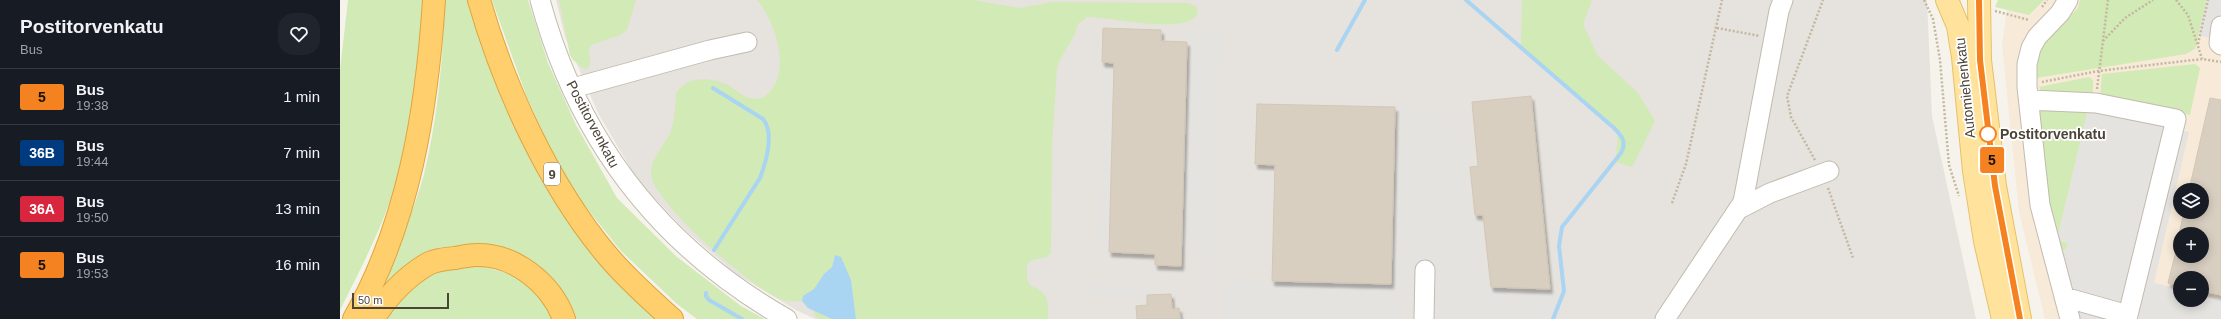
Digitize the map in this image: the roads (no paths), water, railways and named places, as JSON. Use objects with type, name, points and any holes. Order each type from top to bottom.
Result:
[{"type":"highway","points":[[354,319],[364,301],[385,251],[405,196],[427,83],[434,0]]},
{"type":"highway","name":"9","points":[[478,0],[488,32],[524,118],[549,170],[577,215],[608,256],[672,319]]},
{"type":"highway","points":[[373,319],[387,297],[404,281],[427,265],[438,261],[476,254],[499,257],[530,273],[548,292],[564,319]]},
{"type":"main road","name":"Automiehenkatu","points":[[1947,0],[1958,26],[1963,57],[1974,171],[1985,241],[2003,319]]},
{"type":"main road","name":"Automiehenkatu","points":[[1985,5],[1980,60],[1995,186],[2020,319]]},
{"type":"street","name":"Postitorvenkatu","points":[[540,0],[550,31],[573,88],[608,155],[630,187],[674,236],[715,272],[756,301],[787,319]]},
{"type":"street","points":[[1665,319],[1739,209],[1745,194],[1774,39],[1783,0]]},
{"type":"street","points":[[2068,0],[2060,13],[2036,37],[2031,48],[2027,64],[2028,94],[2040,205],[2070,319]]},
{"type":"street","points":[[2221,26],[2218,36],[2218,43],[2221,45]]},
{"type":"street","points":[[573,88],[710,50],[747,42]]},
{"type":"street","points":[[2028,94],[2096,103],[2176,120],[2128,315],[2064,297]]},
{"type":"street","points":[[1739,209],[1770,193],[1825,172]]},
{"type":"street","points":[[1424,319],[1425,270]]},
{"type":"water","points":[[835,255],[841,257],[851,280],[856,319],[832,319],[808,308],[802,301],[803,296],[814,289],[824,274],[832,267]]},
{"type":"waterway","points":[[1337,50],[1365,0]]},
{"type":"waterway","points":[[1466,0],[1614,128],[1624,142],[1621,153],[1562,227],[1559,246],[1564,291],[1553,319]]},
{"type":"waterway","points":[[713,88],[763,119],[767,125],[769,140],[767,156],[760,178],[714,250]]},
{"type":"waterway","points":[[706,293],[709,300],[742,319]]},
{"type":"place","name":"Postitorvenkatu","points":[[1988,134]]}]
